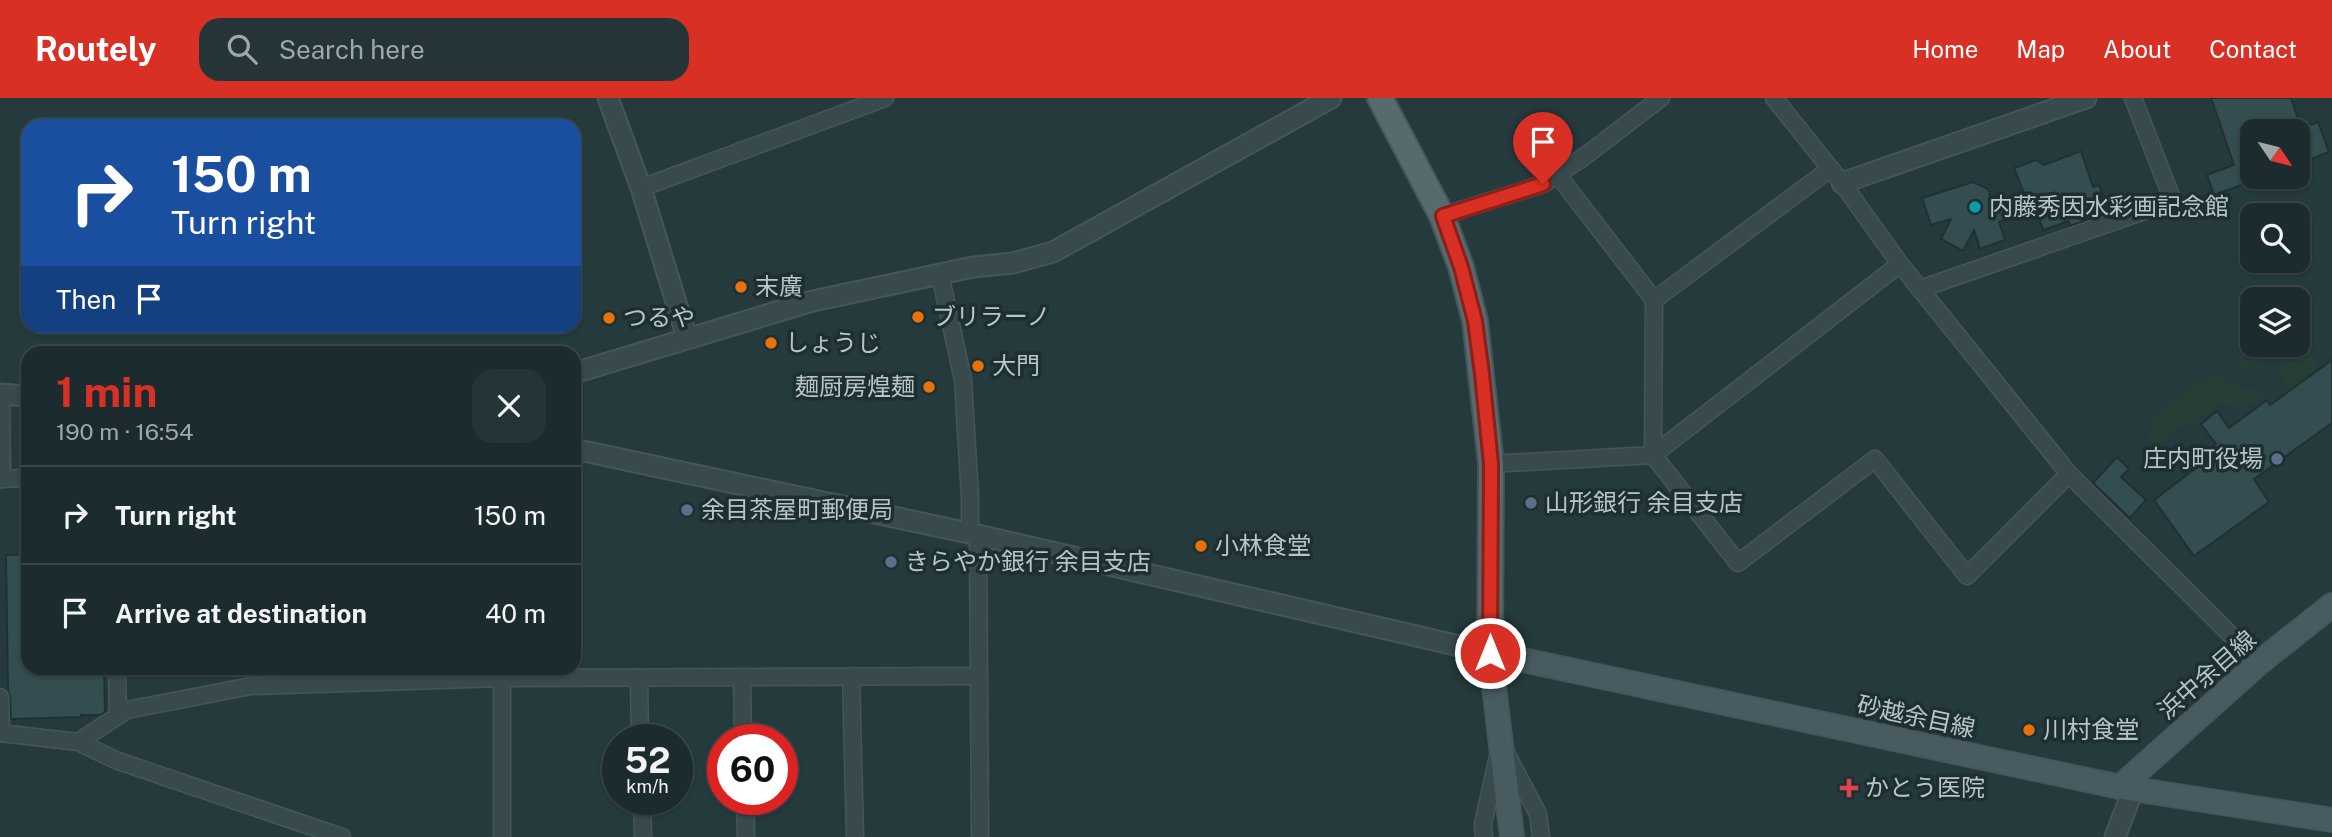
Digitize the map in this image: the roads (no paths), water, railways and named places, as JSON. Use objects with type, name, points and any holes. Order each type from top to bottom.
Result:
[{"type":"main road","points":[[1380,98],[1443,216],[1461,267],[1475,321],[1491,464],[1490,653],[1512,837]]},
{"type":"main road","name":"浜中余目線","points":[[2126,789],[2259,663],[2332,605]]},
{"type":"main road","name":"砂越余目線","points":[[1490,653],[2126,789],[2332,820]]},
{"type":"street","points":[[608,98],[641,188],[687,338]]},
{"type":"street","points":[[641,188],[885,98]]},
{"type":"street","points":[[581,371],[813,301],[973,267],[1013,263],[1054,252],[1332,98]]},
{"type":"street","points":[[1443,216],[1543,184],[1585,156],[1661,98]]},
{"type":"street","points":[[1774,98],[1836,176],[1900,264],[2069,474],[2259,663]]},
{"type":"street","points":[[1654,300],[1836,176],[2086,98]]},
{"type":"street","points":[[1920,289],[2173,201],[2133,98]]},
{"type":"street","points":[[1557,174],[1654,300],[1653,455],[1738,562],[1875,459],[1967,576],[2069,474]]},
{"type":"street","points":[[1491,464],[1653,455],[1900,264]]},
{"type":"street","points":[[940,274],[963,380],[974,534],[980,837]]},
{"type":"street","points":[[21,395],[1,394],[1,479],[21,478]]},
{"type":"street","points":[[581,450],[974,534],[1490,653]]},
{"type":"street","points":[[117,675],[118,716]]},
{"type":"street","points":[[78,742],[127,710],[251,686],[463,675]]},
{"type":"street","points":[[502,675],[502,837]]},
{"type":"street","points":[[557,675],[639,678],[978,676]]},
{"type":"street","points":[[742,677],[743,724]]},
{"type":"street","points":[[851,677],[855,837]]},
{"type":"street","points":[[639,678],[640,724]]},
{"type":"street","points":[[0,697],[0,733],[78,742],[118,761],[342,837]]},
{"type":"street","points":[[1484,837],[1483,824],[1501,744]]},
{"type":"street","points":[[1501,744],[1538,814],[1541,837]]},
{"type":"street","points":[[2115,837],[2126,789]]},
{"type":"street","points":[[642,815],[643,837]]},
{"type":"street","points":[[745,815],[746,837]]},
{"type":"place","name":"内藤秀因水彩画記念館","points":[[1975,207]]},
{"type":"place","name":"末廣","points":[[741,287]]},
{"type":"place","name":"ブリラーノ","points":[[918,317]]},
{"type":"place","name":"つるや","points":[[609,318]]},
{"type":"place","name":"しょうじ","points":[[771,343]]},
{"type":"place","name":"大門","points":[[978,366]]},
{"type":"place","name":"麺厨房煌麺","points":[[929,387]]},
{"type":"place","name":"庄内町役場","points":[[2277,459]]},
{"type":"place","name":"山形銀行 余目支店","points":[[1531,503]]},
{"type":"place","name":"余目茶屋町郵便局","points":[[687,510]]},
{"type":"place","name":"小林食堂","points":[[1201,546]]},
{"type":"place","name":"きらやか銀行 余目支店","points":[[891,562]]},
{"type":"place","name":"川村食堂","points":[[2029,730]]},
{"type":"place","name":"かとう医院","points":[[1849,788]]}]
